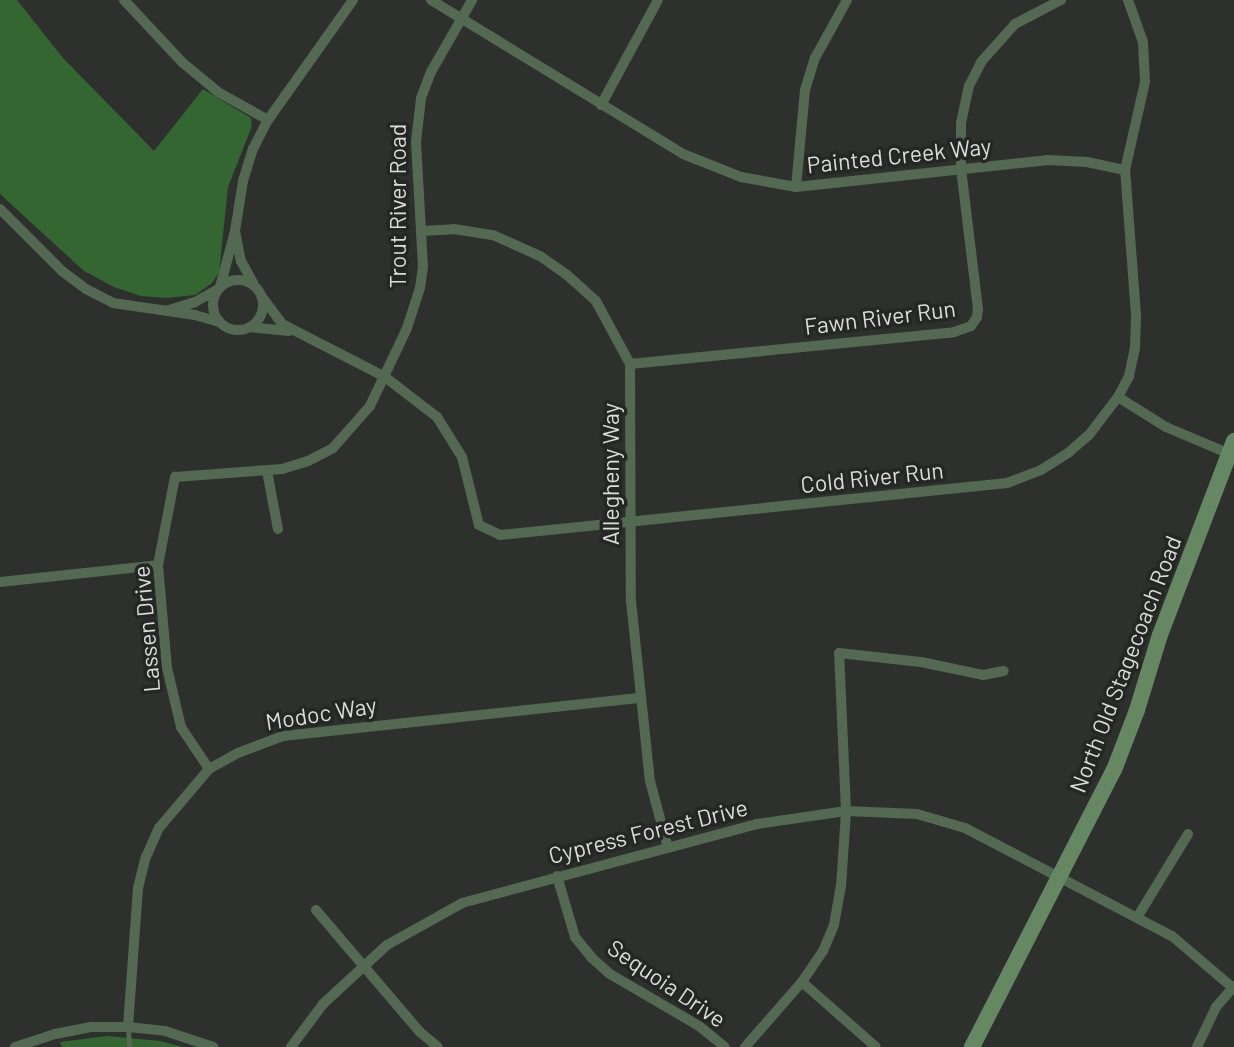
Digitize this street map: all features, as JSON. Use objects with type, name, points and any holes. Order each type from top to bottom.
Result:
[{"type":"street","points":[[124,0],[200,78],[218,92],[268,120]]},
{"type":"street","points":[[220,322],[213,306],[235,231],[243,181],[253,149],[268,120],[353,0]]},
{"type":"street","name":"Painted Creek Way","points":[[431,0],[683,154],[741,177],[796,187],[1047,160],[1087,162],[1125,170]]},
{"type":"street","name":"Trout River Road","points":[[175,477],[267,471],[308,461],[333,448],[362,419],[385,377],[417,303],[423,267],[416,142],[421,98],[430,72],[472,0]]},
{"type":"street","points":[[601,105],[658,0]]},
{"type":"street","points":[[796,187],[805,90],[815,58],[847,0]]},
{"type":"street","name":"Fawn River Run","points":[[630,365],[966,329],[977,317],[978,309],[961,168],[961,123],[969,86],[981,62],[1015,24],[1061,0]]},
{"type":"street","name":"Cold River Run","points":[[262,297],[278,320],[294,332],[385,377],[424,405],[450,435],[470,479],[479,525],[500,535],[1007,483],[1041,470],[1069,453],[1090,435],[1118,397],[1129,376],[1136,336],[1125,170],[1145,82],[1143,42],[1128,0]]},
{"type":"street","points":[[0,209],[62,271],[86,289],[113,303],[168,310],[220,322],[232,329],[250,327],[262,313],[262,297],[241,261],[235,231]]},
{"type":"street","name":"Allegheny Way","points":[[421,231],[454,229],[493,235],[540,256],[566,274],[596,301],[630,365],[631,601],[650,781],[668,848]]},
{"type":"street","points":[[168,310],[195,302],[239,279],[254,285]]},
{"type":"street","name":"Cold River Run","points":[[250,327],[294,332]]},
{"type":"street","points":[[1118,397],[1166,427],[1232,448]]},
{"type":"street","name":"North Old Stagecoach Road","points":[[972,1047],[1114,771],[1137,710],[1160,635],[1232,448]]},
{"type":"street","points":[[267,471],[278,529]]},
{"type":"street","name":"Lassen Drive","points":[[175,477],[158,565],[172,697],[181,727],[209,769]]},
{"type":"street","points":[[0,582],[158,565]]},
{"type":"street","points":[[745,1047],[802,982],[823,951],[834,925],[841,887],[846,811],[839,653],[921,662],[983,675],[1004,671]]},
{"type":"street","name":"Modoc Way","points":[[128,1027],[138,888],[146,857],[159,828],[209,769],[238,753],[283,736],[641,698]]},
{"type":"street","name":"Cypress Forest Drive","points":[[290,1047],[323,1004],[387,945],[462,903],[757,824],[846,811],[917,814],[965,828],[1172,936],[1233,987]]},
{"type":"street","points":[[1138,916],[1188,834]]},
{"type":"street","name":"Sequoia Drive","points":[[557,876],[575,937],[592,958],[610,974],[699,1026],[725,1047]]},
{"type":"street","points":[[316,909],[420,1032],[438,1047]]},
{"type":"street","points":[[802,982],[876,1047]]},
{"type":"street","points":[[1197,1047],[1216,1007],[1233,987]]},
{"type":"street","points":[[15,1047],[55,1034],[92,1027],[165,1031],[213,1047]]},
{"type":"lane","points":[[128,1027],[129,1047]]},
{"type":"green space","points":[[0,0],[17,0],[63,58],[154,151],[203,89],[251,118],[252,126],[228,187],[219,273],[211,284],[195,295],[166,298],[141,296],[114,287],[84,271],[0,194]]},
{"type":"green space","points":[[107,1036],[160,1041],[183,1047],[62,1047],[60,1042]]}]
